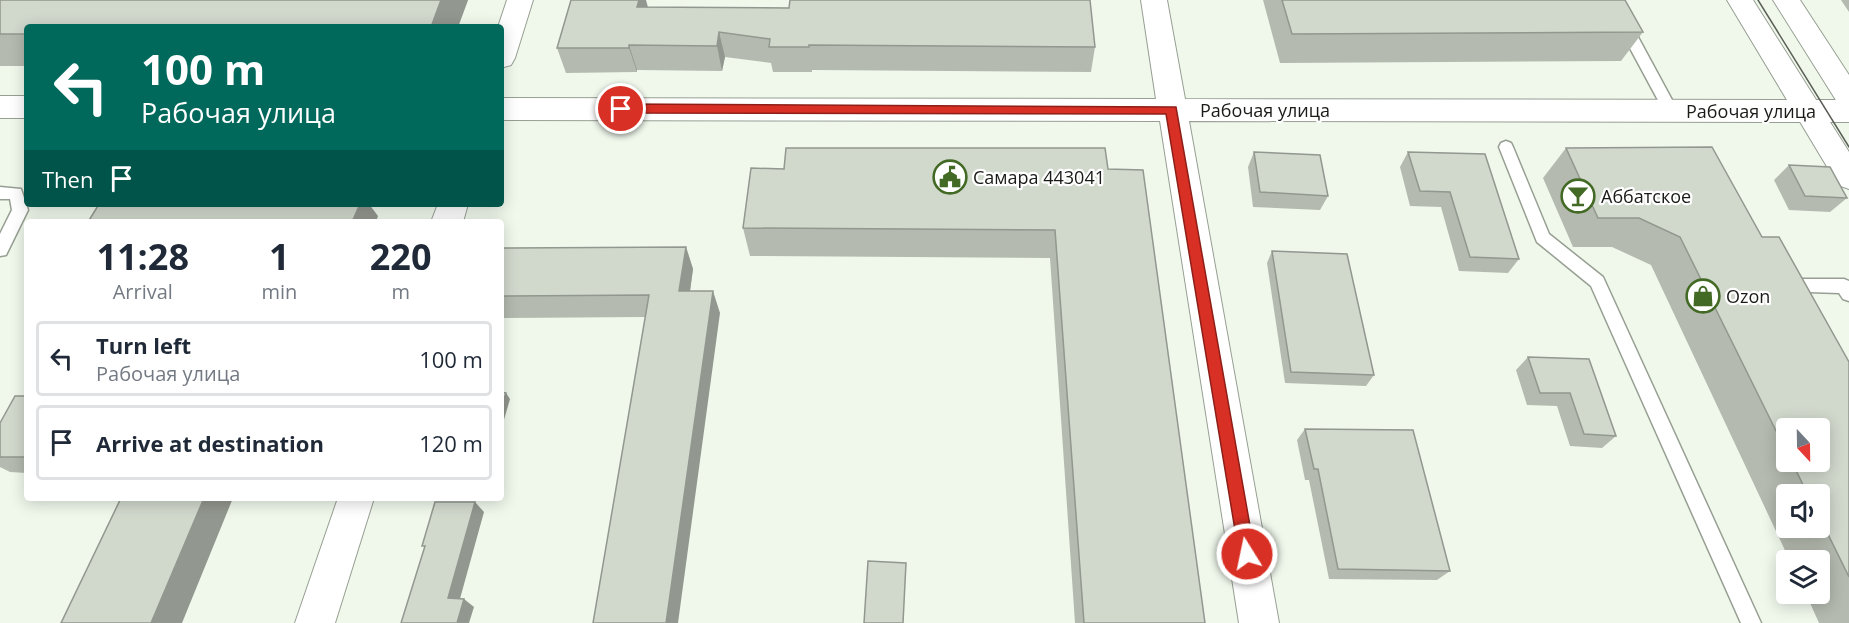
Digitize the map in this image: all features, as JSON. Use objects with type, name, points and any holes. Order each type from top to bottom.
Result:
[{"type":"street","points":[[504,49],[520,0]]},
{"type":"street","points":[[1154,0],[1259,623]]},
{"type":"street","points":[[1740,0],[1849,177]]},
{"type":"street","points":[[1786,0],[1849,98]]},
{"type":"street","points":[[0,107],[24,107]]},
{"type":"street","name":"Рабочая улица","points":[[504,109],[1849,111]]},
{"type":"street","points":[[315,623],[355,501]]},
{"type":"lane","points":[[1611,0],[1671,111]]},
{"type":"lane","points":[[1506,147],[1543,238],[1596,282],[1751,623]]},
{"type":"lane","points":[[0,193],[16,193],[20,210],[0,250]]},
{"type":"lane","points":[[1766,276],[1772,286],[1844,286],[1849,294]]},
{"type":"building","points":[[0,0],[441,0],[432,24],[24,24],[24,34],[0,34]]},
{"type":"building","points":[[571,0],[639,0],[637,7],[789,8],[790,0],[1090,0],[1095,47],[809,45],[809,47],[769,47],[770,39],[719,32],[717,46],[629,45],[629,48],[557,48]]},
{"type":"building","points":[[1282,0],[1625,0],[1643,32],[1292,34]]},
{"type":"building","points":[[1712,147],[1762,237],[1779,237],[1849,362],[1849,577],[1830,538],[1830,484],[1803,484],[1797,472],[1830,472],[1830,418],[1776,418],[1776,431],[1680,237],[1639,218],[1598,218],[1566,148]]},
{"type":"building","points":[[786,148],[1105,148],[1108,169],[1143,170],[1205,623],[1084,623],[1055,230],[743,228],[751,168],[784,169]]},
{"type":"building","points":[[1254,152],[1320,155],[1328,196],[1260,192]]},
{"type":"building","points":[[1408,152],[1485,154],[1519,259],[1470,257],[1450,192],[1420,191]]},
{"type":"building","points":[[1789,165],[1830,167],[1847,198],[1805,196]]},
{"type":"building","points":[[97,207],[359,207],[353,219],[90,219]]},
{"type":"building","points":[[686,247],[679,291],[713,291],[666,623],[593,623],[649,295],[504,296],[504,248]]},
{"type":"building","points":[[1272,251],[1347,254],[1374,375],[1291,372]]},
{"type":"building","points":[[1528,357],[1589,359],[1616,436],[1584,434],[1570,393],[1540,393]]},
{"type":"building","points":[[15,396],[24,396],[24,457],[0,457],[0,423]]},
{"type":"building","points":[[1305,429],[1413,430],[1450,571],[1338,569],[1318,469],[1314,469]]},
{"type":"building","points":[[120,501],[203,501],[151,623],[61,623]]},
{"type":"building","points":[[435,502],[475,502],[448,598],[464,599],[457,623],[401,623],[425,546],[422,546]]},
{"type":"building","points":[[868,561],[906,563],[903,623],[864,623]]},
{"type":"tram line","points":[[1758,0],[1849,147]]},
{"type":"place","name":"Самара 443041","points":[[950,177]]},
{"type":"place","name":"Аббатское","points":[[1578,196]]},
{"type":"place","name":"Ozon","points":[[1703,296]]},
{"type":"route","points":[[621,109],[1171,110],[1247,554]]}]
